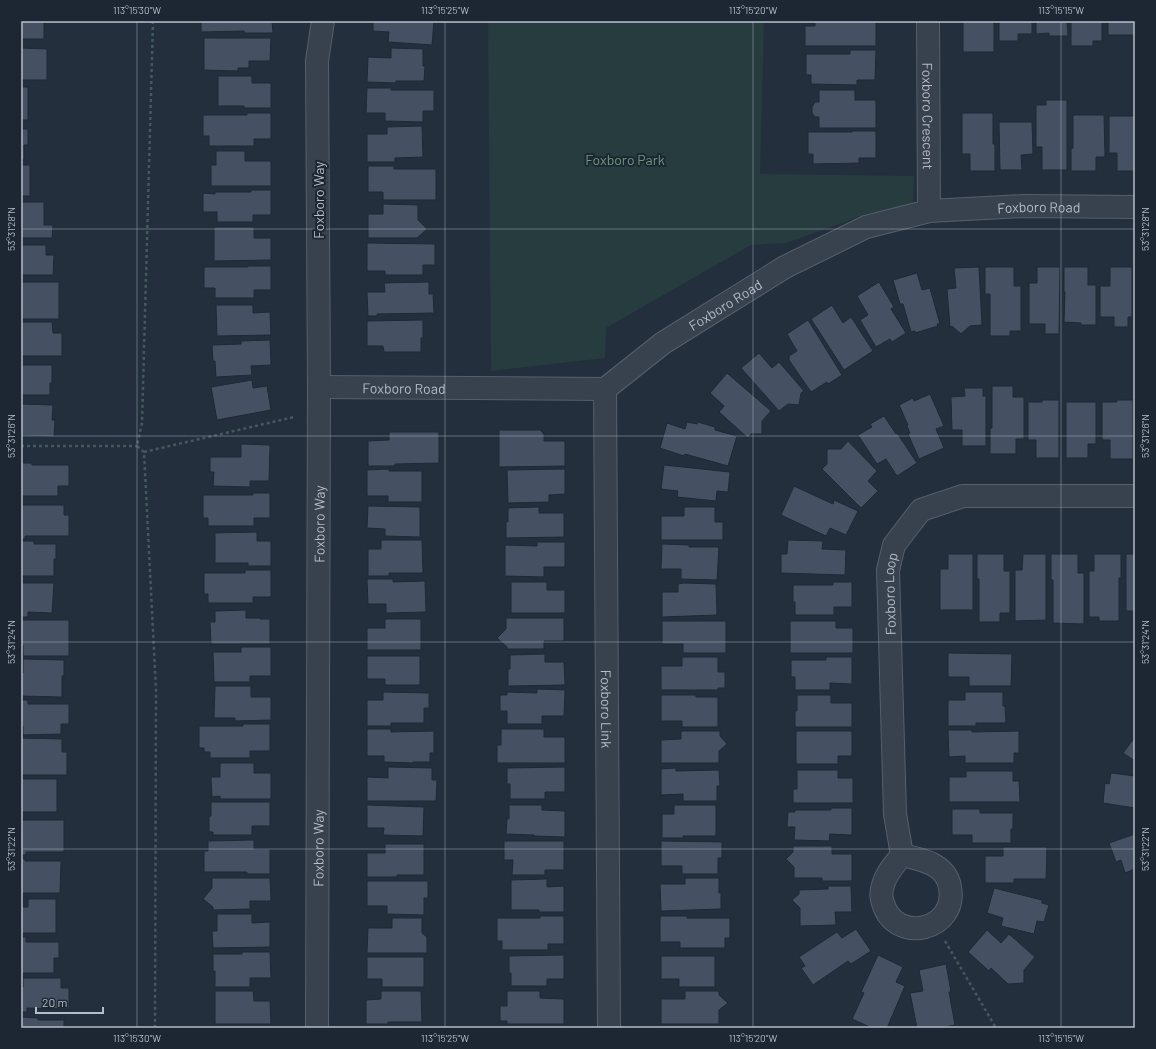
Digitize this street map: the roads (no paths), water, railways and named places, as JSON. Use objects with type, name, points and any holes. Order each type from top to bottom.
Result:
[{"type":"street","name":"Foxboro Way","points":[[317,1028],[319,386],[317,61],[322,21]]},
{"type":"street","name":"Foxboro Crescent","points":[[928,21],[929,211]]},
{"type":"street","name":"Foxboro Road","points":[[319,386],[605,389],[663,343],[786,267],[866,226],[929,211],[1024,206],[1135,207]]},
{"type":"street","name":"Foxboro Link","points":[[605,389],[609,1028]]},
{"type":"street","name":"Foxboro Loop","points":[[902,855],[895,814],[888,570],[894,545],[921,510],[963,496],[1135,496]]},
{"type":"street","points":[[902,855],[927,861],[937,867],[945,875],[949,885],[951,896],[948,907],[943,916],[934,924],[924,928],[912,929],[901,925],[892,919],[885,909],[882,898],[882,886],[887,876],[902,855]]},
{"type":"park label","name":"Foxboro Park","points":[[625,159]]}]
